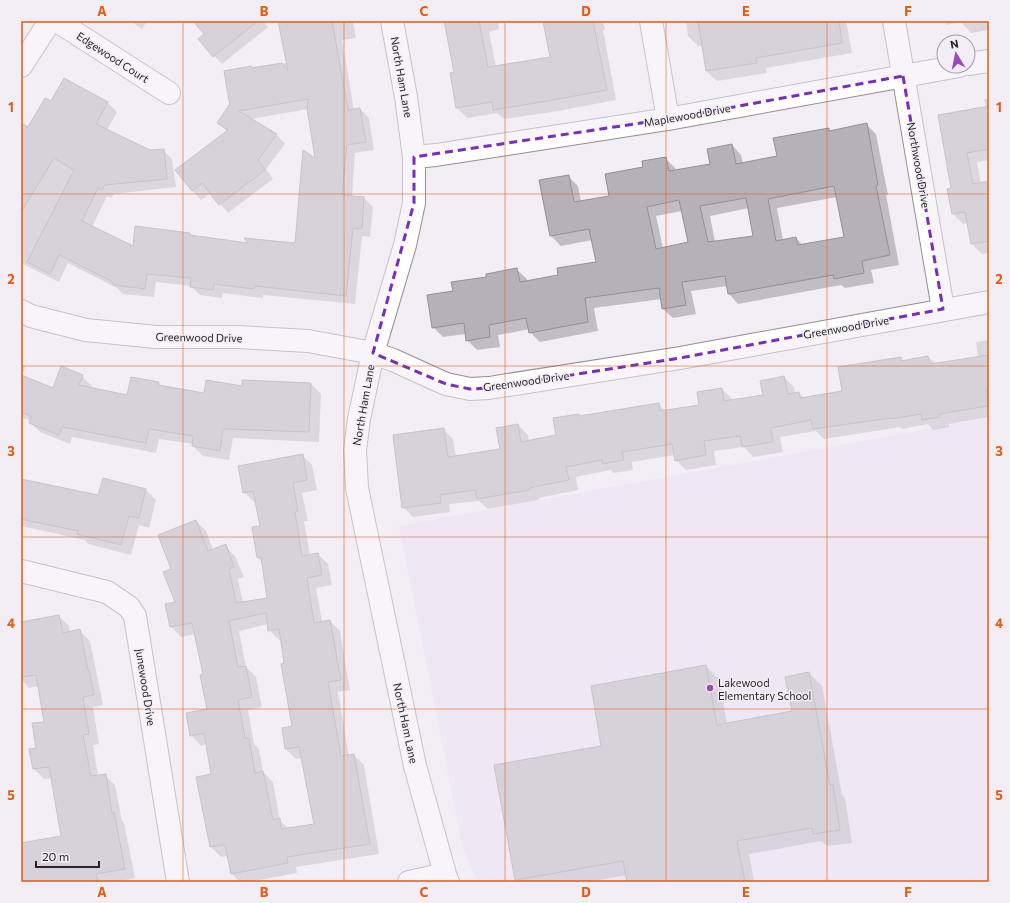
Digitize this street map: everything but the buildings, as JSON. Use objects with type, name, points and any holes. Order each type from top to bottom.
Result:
[{"type":"street","points":[[21,66],[50,21]]},
{"type":"street","name":"Edgewood Court","points":[[57,21],[169,93]]},
{"type":"street","name":"North Ham Lane","points":[[392,21],[406,97],[414,157],[414,203],[405,245],[373,353],[359,419],[355,450],[357,488],[415,766],[446,878]]},
{"type":"street","points":[[651,21],[668,119]]},
{"type":"street","name":"Northwood Drive","points":[[894,21],[944,310]]},
{"type":"street","points":[[976,63],[989,61]]},
{"type":"street","name":"Maplewood Drive","points":[[414,157],[436,155],[668,119],[936,70]]},
{"type":"street","name":"Greenwood Drive","points":[[21,311],[31,316],[86,330],[156,338],[238,337],[308,341],[373,353],[393,360],[446,384],[470,389],[489,388],[680,358],[989,302]]},
{"type":"street","name":"Junewood Drive","points":[[21,571],[107,592],[129,607],[135,616],[178,882]]},
{"type":"street","points":[[409,882],[446,878]]},
{"type":"highlighted area","points":[[903,76],[943,309],[680,358],[489,388],[470,389],[446,384],[373,353],[414,203],[414,157],[668,119]]},
{"type":"shaded area","name":"Lakewood Elementary School","points":[[989,418],[989,882],[478,882],[463,849],[399,526]]},
{"type":"place","name":"Lakewood Elementary School","points":[[710,688]]}]
